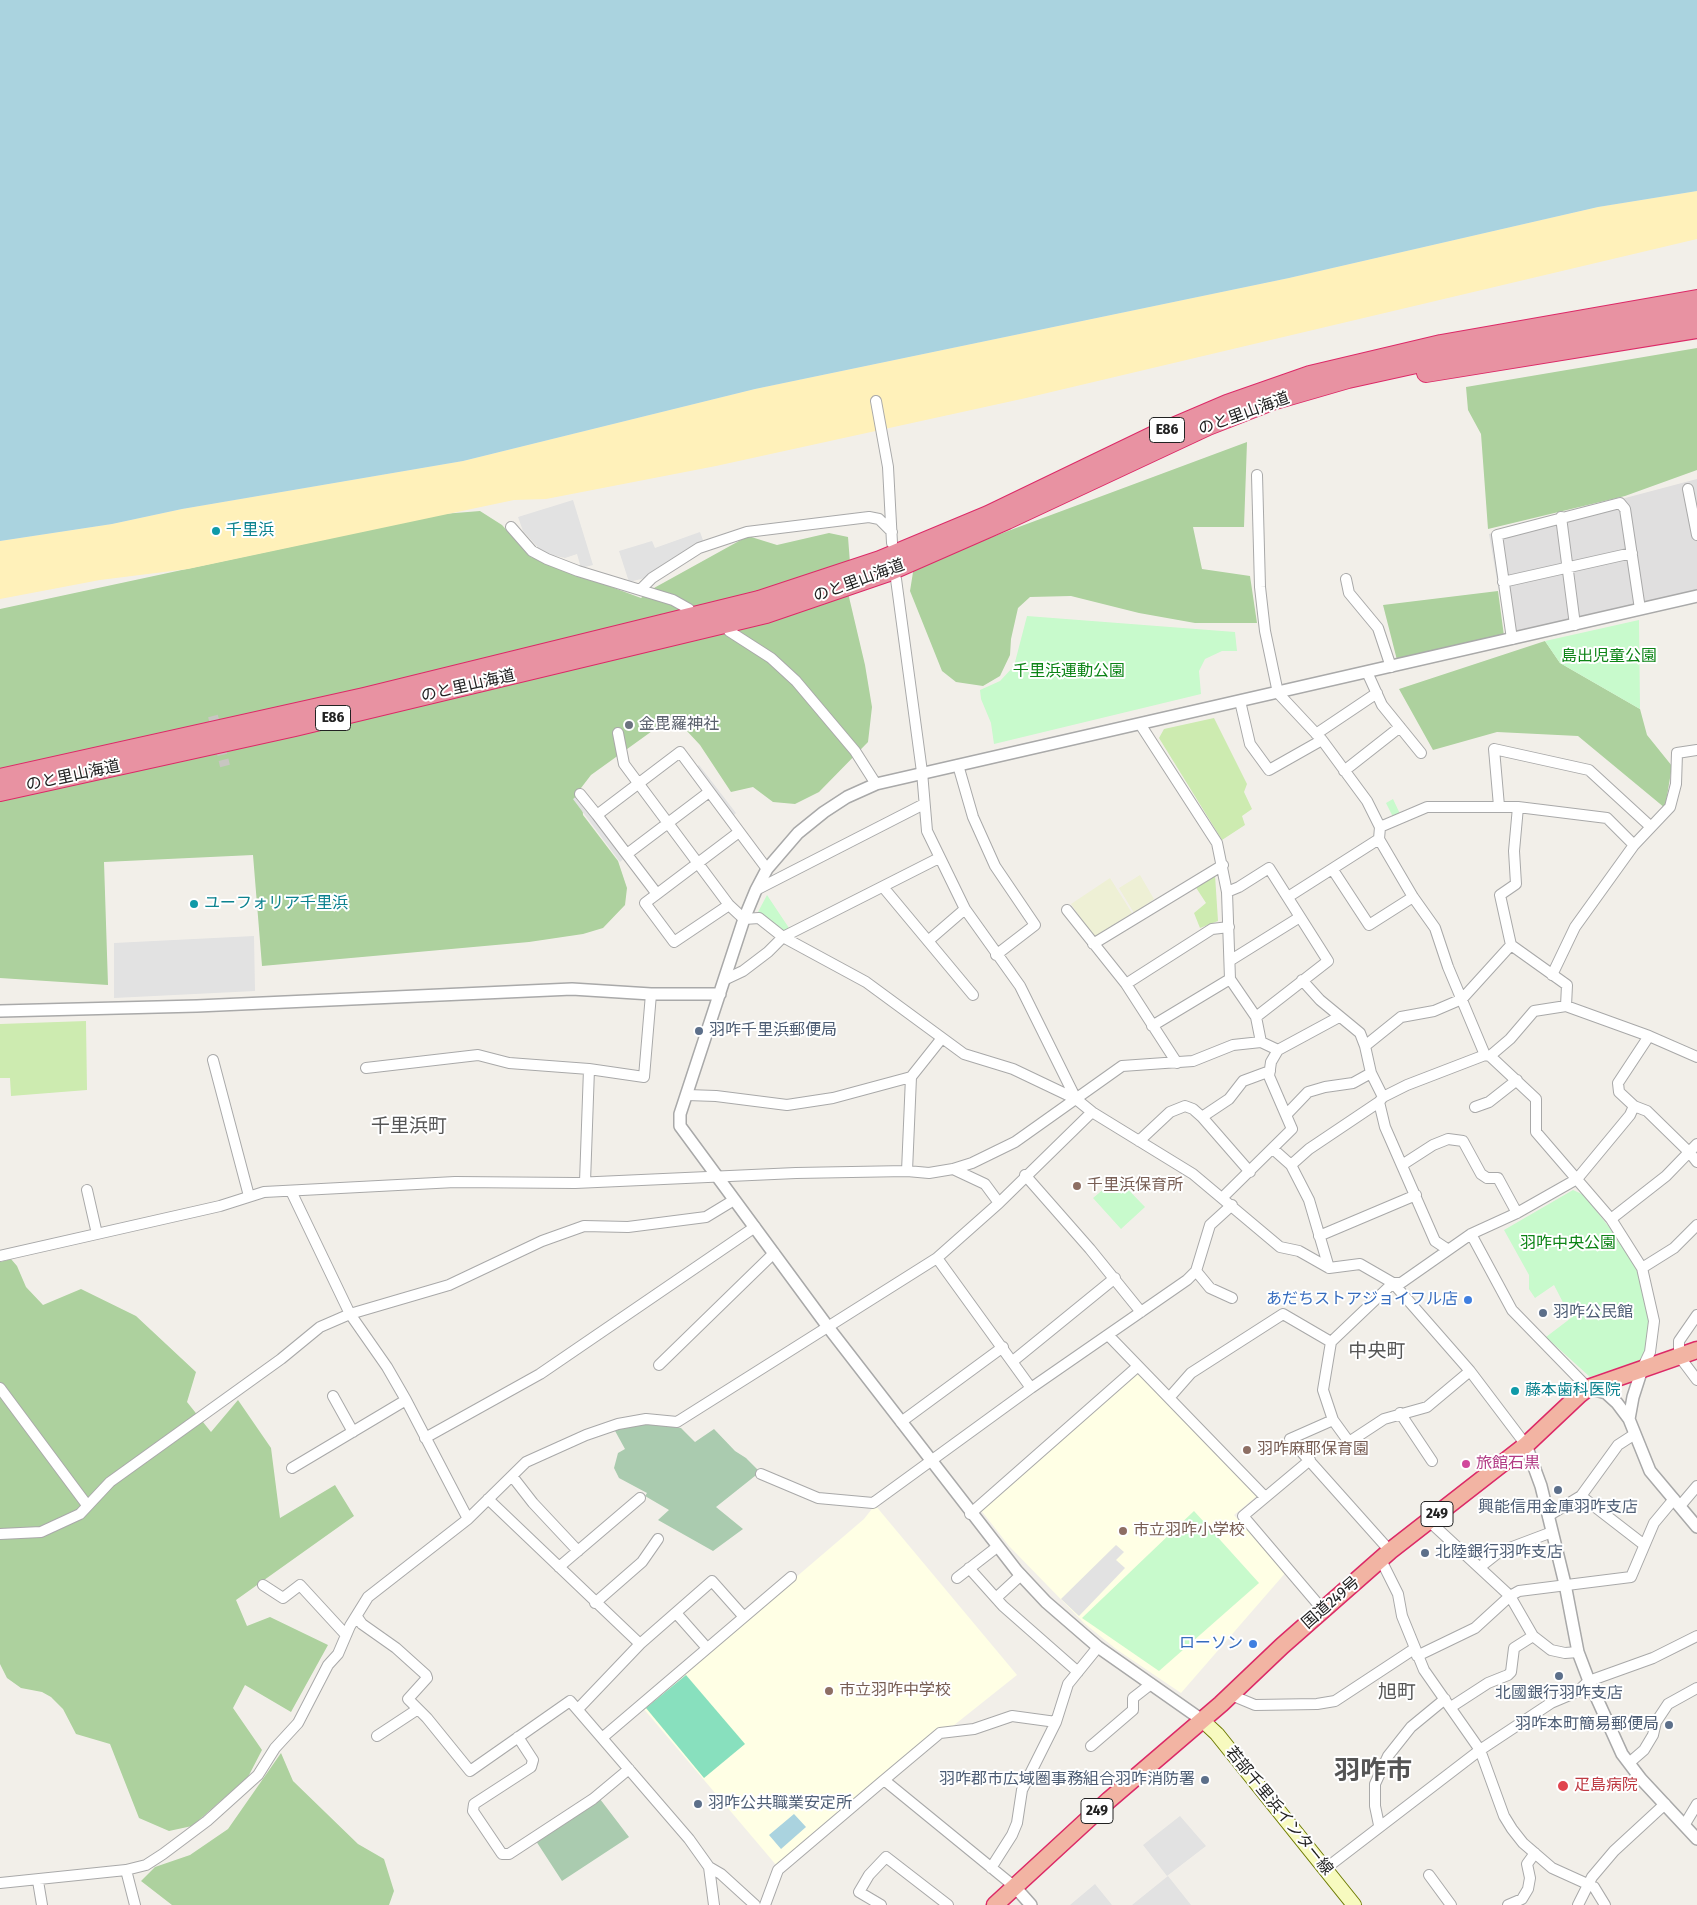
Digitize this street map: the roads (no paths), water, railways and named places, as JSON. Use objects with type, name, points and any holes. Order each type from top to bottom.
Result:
[{"type":"highway","name":"のと里山海道","points":[[0,778],[101,757],[545,653],[759,600],[821,582],[880,560],[988,515],[1152,436],[1227,404],[1310,376],[1441,344],[1697,299]]},
{"type":"highway","name":"のと里山海道","points":[[0,792],[295,727],[766,614],[886,573],[1007,520],[1208,426],[1272,402],[1348,379],[1448,356],[1697,314]]},
{"type":"highway","points":[[1312,390],[1411,376],[1697,329]]},
{"type":"highway","points":[[0,770],[48,760],[101,757]]},
{"type":"highway","points":[[0,798],[58,780]]},
{"type":"highway","name":"国道249号","points":[[995,1905],[1137,1774],[1231,1695],[1323,1610],[1385,1556],[1526,1445],[1588,1388],[1697,1350]]},
{"type":"main road","name":"若部千里浜インター線","points":[[1202,1720],[1218,1734],[1354,1905]]},
{"type":"street","points":[[876,401],[888,467],[892,543]]},
{"type":"street","points":[[1257,475],[1260,587],[1265,631],[1278,693],[1319,737],[1367,801],[1380,827],[1378,839],[1413,898],[1435,928],[1462,999],[1487,1056],[1536,1098],[1536,1132],[1610,1219],[1642,1268],[1654,1321],[1650,1352],[1633,1397],[1629,1419]]},
{"type":"street","points":[[1688,489],[1697,535]]},
{"type":"street","points":[[1512,639],[1497,535],[1561,517],[1620,504],[1625,509],[1640,609]]},
{"type":"street","points":[[640,590],[652,578],[699,548],[748,532],[869,517],[879,518],[892,532]]},
{"type":"street","points":[[1561,517],[1575,625]]},
{"type":"street","points":[[511,527],[532,551],[547,559],[578,571],[673,600],[689,609]]},
{"type":"street","points":[[1504,582],[1632,553]]},
{"type":"street","points":[[896,579],[922,772],[927,831],[965,909],[1020,986],[1076,1099]]},
{"type":"street","points":[[1346,579],[1349,593],[1378,628],[1391,667]]},
{"type":"street","points":[[1202,1720],[1098,1647],[1046,1602],[1021,1576],[970,1514],[828,1327],[680,1126],[679,1121],[687,1095],[744,919],[756,890],[767,869],[798,833],[824,812],[876,784],[1697,596]]},
{"type":"street","points":[[729,631],[771,658],[796,681],[855,751],[876,784]]},
{"type":"street","points":[[1367,672],[1382,705],[1421,753]]},
{"type":"street","points":[[1240,701],[1250,744],[1269,770],[1319,737],[1377,694]]},
{"type":"street","points":[[1140,724],[1217,843],[1224,865],[1227,892],[1231,960],[1230,979],[1256,1017],[1260,1042]]},
{"type":"street","points":[[1344,770],[1400,727]]},
{"type":"street","points":[[618,734],[623,761],[729,905],[744,919],[759,918],[783,936],[866,982],[964,1054],[1013,1069],[1076,1099],[1092,1112],[1193,1174],[1280,1247],[1299,1251],[1329,1268],[1360,1264],[1393,1284],[1470,1371],[1526,1445],[1541,1486],[1565,1584],[1578,1652],[1589,1681],[1622,1754],[1641,1779],[1697,1839]]},
{"type":"street","points":[[1499,806],[1494,749],[1589,770],[1651,827]]},
{"type":"street","points":[[1552,975],[1575,927],[1634,845],[1670,807],[1676,784],[1677,752],[1697,750]]},
{"type":"street","points":[[597,815],[680,752],[767,869]]},
{"type":"street","points":[[958,765],[972,817],[995,866],[1036,926],[996,954]]},
{"type":"street","points":[[627,854],[709,792]]},
{"type":"street","points":[[580,794],[657,894]]},
{"type":"street","points":[[756,890],[924,804]]},
{"type":"street","points":[[1380,827],[1427,807],[1452,809],[1499,806],[1518,807],[1607,818],[1634,845]]},
{"type":"street","points":[[1518,807],[1514,851],[1516,884],[1500,896],[1511,945],[1567,985],[1566,1006]]},
{"type":"street","points":[[729,905],[674,942],[645,904],[739,832]]},
{"type":"street","points":[[1288,897],[1334,870],[1378,839]]},
{"type":"street","points":[[726,979],[743,971],[768,952],[783,936],[939,858]]},
{"type":"street","points":[[1093,944],[1224,865]]},
{"type":"street","points":[[1227,892],[1239,887],[1269,868],[1328,961],[1256,1017]]},
{"type":"street","points":[[1334,870],[1369,926],[1413,898]]},
{"type":"street","points":[[883,887],[973,995]]},
{"type":"street","points":[[928,942],[965,909]]},
{"type":"street","points":[[1067,910],[1126,984],[1177,1063]]},
{"type":"street","points":[[1231,960],[1300,917]]},
{"type":"street","points":[[1126,984],[1212,929],[1229,928]]},
{"type":"street","points":[[1366,1046],[1402,1017],[1434,1012],[1462,999],[1511,945]]},
{"type":"street","points":[[1152,1026],[1230,979]]},
{"type":"street","points":[[1302,980],[1339,1017],[1360,1033],[1366,1046],[1371,1073],[1381,1100],[1385,1128],[1435,1241],[1447,1249]]},
{"type":"street","points":[[0,1012],[197,1006],[572,989],[651,994],[720,994]]},
{"type":"street","points":[[366,1068],[478,1055],[509,1063],[644,1077],[651,994]]},
{"type":"street","points":[[1292,1165],[1309,1148],[1407,1085],[1487,1056],[1510,1038],[1534,1011],[1566,1006],[1649,1036],[1697,1057]]},
{"type":"street","points":[[1222,1198],[1274,1149],[1292,1129],[1269,1076],[1271,1062],[1278,1050],[1339,1017]]},
{"type":"street","points":[[1649,1036],[1618,1083],[1619,1092],[1634,1106],[1647,1111],[1694,1148],[1697,1162]]},
{"type":"street","points":[[687,1095],[716,1096],[787,1105],[833,1098],[910,1077],[942,1038]]},
{"type":"street","points":[[1,1253],[97,1234],[220,1206],[264,1192],[456,1182],[584,1182],[907,1171],[929,1173],[972,1164],[1015,1142],[1090,1091],[1122,1066],[1177,1063],[1193,1060],[1233,1045],[1260,1042],[1278,1050]]},
{"type":"street","points":[[212,1060],[249,1196]]},
{"type":"street","points":[[584,1182],[589,1070]]},
{"type":"street","points":[[1202,1117],[1230,1099],[1243,1081],[1251,1076],[1270,1071]]},
{"type":"street","points":[[1286,1114],[1308,1092],[1324,1086],[1353,1083],[1371,1073]]},
{"type":"street","points":[[907,1171],[910,1077]]},
{"type":"street","points":[[1475,1107],[1489,1102],[1517,1080]]},
{"type":"street","points":[[1139,1141],[1170,1112],[1185,1106],[1193,1109],[1202,1117],[1250,1172]]},
{"type":"street","points":[[1470,1371],[1427,1406],[1384,1419],[1349,1442],[1333,1420],[1323,1390],[1331,1342],[1393,1284],[1401,1283],[1471,1234],[1517,1213],[1576,1179],[1630,1115],[1634,1106]]},
{"type":"street","points":[[0,1884],[126,1870],[146,1865],[163,1854],[207,1821],[253,1780],[275,1748],[298,1723],[328,1665],[338,1654],[346,1635],[368,1597],[468,1519],[526,1462],[586,1435],[618,1424],[646,1420],[677,1422],[937,1258],[998,1203],[1092,1112]]},
{"type":"street","points":[[1402,1165],[1433,1145],[1448,1139],[1463,1140],[1481,1174],[1487,1178],[1498,1178],[1517,1213]]},
{"type":"street","points":[[1610,1219],[1666,1176],[1694,1148]]},
{"type":"street","points":[[1274,1149],[1292,1165],[1309,1200],[1329,1268]]},
{"type":"street","points":[[952,1169],[985,1184],[998,1203]]},
{"type":"street","points":[[1025,1175],[1115,1278],[1141,1312]]},
{"type":"street","points":[[87,1190],[97,1234]]},
{"type":"street","points":[[291,1191],[350,1314],[387,1367],[406,1400],[468,1519]]},
{"type":"street","points":[[1319,1236],[1416,1195]]},
{"type":"street","points":[[0,1534],[41,1532],[80,1514],[110,1482],[133,1464],[280,1359],[320,1327],[350,1314],[449,1285],[542,1241],[584,1226],[628,1227],[706,1217],[734,1200]]},
{"type":"street","points":[[761,1474],[818,1498],[873,1503],[1031,1388],[1109,1336],[1187,1280],[1196,1271],[1210,1225],[1232,1205]]},
{"type":"street","points":[[1642,1268],[1674,1248],[1697,1225]]},
{"type":"street","points":[[425,1438],[540,1374],[755,1227]]},
{"type":"street","points":[[1471,1234],[1512,1310],[1588,1388],[1606,1393],[1618,1402],[1629,1419],[1650,1470],[1697,1528]]},
{"type":"street","points":[[660,1365],[774,1253]]},
{"type":"street","points":[[937,1258],[1031,1388]]},
{"type":"street","points":[[1196,1271],[1210,1288],[1232,1298]]},
{"type":"street","points":[[1013,1361],[1115,1278]]},
{"type":"street","points":[[1169,1398],[1191,1373],[1282,1314],[1331,1342]]},
{"type":"street","points":[[1697,1315],[1679,1341],[1679,1356],[1697,1380]]},
{"type":"street","points":[[1109,1336],[1265,1497]]},
{"type":"street","points":[[901,1422],[1003,1348]]},
{"type":"street","points":[[970,1514],[1137,1367]]},
{"type":"street","points":[[0,1388],[87,1505]]},
{"type":"street","points":[[333,1396],[353,1432]]},
{"type":"street","points":[[292,1468],[406,1400]]},
{"type":"street","points":[[1400,1413],[1432,1461]]},
{"type":"street","points":[[1333,1420],[1290,1439],[1310,1460],[1385,1556],[1398,1594],[1402,1616],[1424,1670],[1480,1750],[1504,1816],[1523,1843],[1552,1868],[1594,1887],[1605,1905]]},
{"type":"street","points":[[1548,1516],[1581,1496],[1618,1446],[1635,1434]]},
{"type":"street","points":[[1310,1460],[1243,1516],[1323,1610]]},
{"type":"street","points":[[512,1476],[578,1551]]},
{"type":"street","points":[[1231,1695],[1255,1704],[1317,1704],[1334,1702],[1416,1652],[1476,1628],[1510,1596],[1529,1589],[1631,1577],[1654,1523],[1697,1486]]},
{"type":"street","points":[[1581,1496],[1644,1544]]},
{"type":"street","points":[[559,1567],[640,1498]]},
{"type":"street","points":[[488,1499],[640,1644]]},
{"type":"street","points":[[1429,1521],[1510,1596],[1533,1636],[1550,1650],[1565,1653],[1578,1652]]},
{"type":"street","points":[[1480,1567],[1499,1552],[1552,1532]]},
{"type":"street","points":[[595,1603],[642,1562],[658,1539]]},
{"type":"street","points":[[957,1578],[997,1547]]},
{"type":"street","points":[[969,1568],[996,1598],[1078,1672]]},
{"type":"street","points":[[996,1598],[1021,1576]]},
{"type":"street","points":[[602,1738],[791,1577]]},
{"type":"street","points":[[578,1709],[640,1644],[712,1581],[744,1617]]},
{"type":"street","points":[[262,1585],[283,1598],[300,1585],[346,1635]]},
{"type":"street","points":[[676,1613],[707,1648]]},
{"type":"street","points":[[357,1617],[362,1624],[396,1648],[426,1675],[427,1678],[408,1699],[427,1718],[470,1771],[570,1701],[689,1839],[709,1867],[721,1874],[755,1905]]},
{"type":"street","points":[[1379,1825],[1375,1806],[1375,1784],[1388,1756],[1411,1727],[1448,1703],[1508,1675],[1511,1672],[1514,1648],[1533,1636]]},
{"type":"street","points":[[1325,1869],[1379,1825],[1480,1750],[1551,1702],[1577,1692],[1589,1681],[1653,1658],[1697,1636]]},
{"type":"street","points":[[991,1868],[1012,1835],[1017,1823],[1022,1790],[1056,1722],[1068,1684],[1098,1647]]},
{"type":"street","points":[[1091,1746],[1133,1710],[1133,1698],[1151,1684]]},
{"type":"street","points":[[1629,1763],[1644,1750],[1653,1735],[1656,1722],[1668,1704],[1697,1688]]},
{"type":"street","points":[[377,1736],[418,1709]]},
{"type":"street","points":[[765,1905],[778,1870],[940,1734],[974,1729],[1012,1716],[1056,1722]]},
{"type":"street","points":[[518,1737],[533,1760],[531,1767],[474,1804],[472,1811],[502,1854],[509,1854],[585,1804],[629,1769]]},
{"type":"street","points":[[884,1780],[1015,1887],[1031,1905]]},
{"type":"street","points":[[1578,1905],[1587,1884],[1614,1851],[1665,1804]]},
{"type":"street","points":[[1685,1824],[1697,1804]]},
{"type":"street","points":[[1508,1905],[1522,1898],[1528,1889],[1530,1878],[1527,1864],[1535,1853]]},
{"type":"street","points":[[881,1905],[859,1892],[869,1875],[886,1857],[948,1905]]},
{"type":"street","points":[[709,1867],[714,1905]]},
{"type":"street","points":[[126,1870],[135,1905]]},
{"type":"street","points":[[1429,1875],[1452,1905]]},
{"type":"street","points":[[38,1881],[42,1905]]},
{"type":"water","points":[[0,0],[1697,0],[1697,191],[1598,207],[1289,278],[755,389],[463,461],[182,509],[112,524],[0,541]]},
{"type":"water","points":[[794,1814],[806,1827],[781,1849],[769,1835]]},
{"type":"tunnel","points":[[213,716],[225,766]]},
{"type":"place","name":"千里浜","points":[[216,531]]},
{"type":"place","name":"金毘羅神社","points":[[629,725]]},
{"type":"place","name":"ユーフォリア千里浜","points":[[194,904]]},
{"type":"place","name":"羽咋千里浜郵便局","points":[[699,1031]]},
{"type":"place","name":"千里浜保育所","points":[[1077,1186]]},
{"type":"place","name":"あだちストアジョイフル店","points":[[1468,1300]]},
{"type":"place","name":"羽咋公民館","points":[[1543,1313]]},
{"type":"place","name":"藤本歯科医院","points":[[1515,1391]]},
{"type":"place","name":"羽咋麻耶保育園","points":[[1247,1450]]},
{"type":"place","name":"旅館石黒","points":[[1466,1464]]},
{"type":"place","name":"興能信用金庫羽咋支店","points":[[1558,1490]]},
{"type":"place","name":"市立羽咋小学校","points":[[1123,1531]]},
{"type":"place","name":"北陸銀行羽咋支店","points":[[1425,1553]]},
{"type":"place","name":"ローソン","points":[[1253,1644]]},
{"type":"place","name":"北國銀行羽咋支店","points":[[1559,1676]]},
{"type":"place","name":"市立羽咋中学校","points":[[829,1691]]},
{"type":"place","name":"羽咋本町簡易郵便局","points":[[1669,1725]]},
{"type":"place","name":"羽咋郡市広域圏事務組合羽咋消防署","points":[[1205,1780]]},
{"type":"place","name":"疋島病院","points":[[1563,1786]]},
{"type":"place","name":"羽咋公共職業安定所","points":[[698,1804]]},
{"type":"district","name":"千里浜町","points":[[409,1127]]},
{"type":"district","name":"中央町","points":[[1377,1352]]},
{"type":"district","name":"旭町","points":[[1397,1693]]},
{"type":"district","name":"羽咋市","points":[[1373,1772]]},
{"type":"park label","name":"島出児童公園","points":[[1609,657]]},
{"type":"park label","name":"千里浜運動公園","points":[[1069,672]]},
{"type":"park label","name":"羽咋中央公園","points":[[1568,1244]]}]
